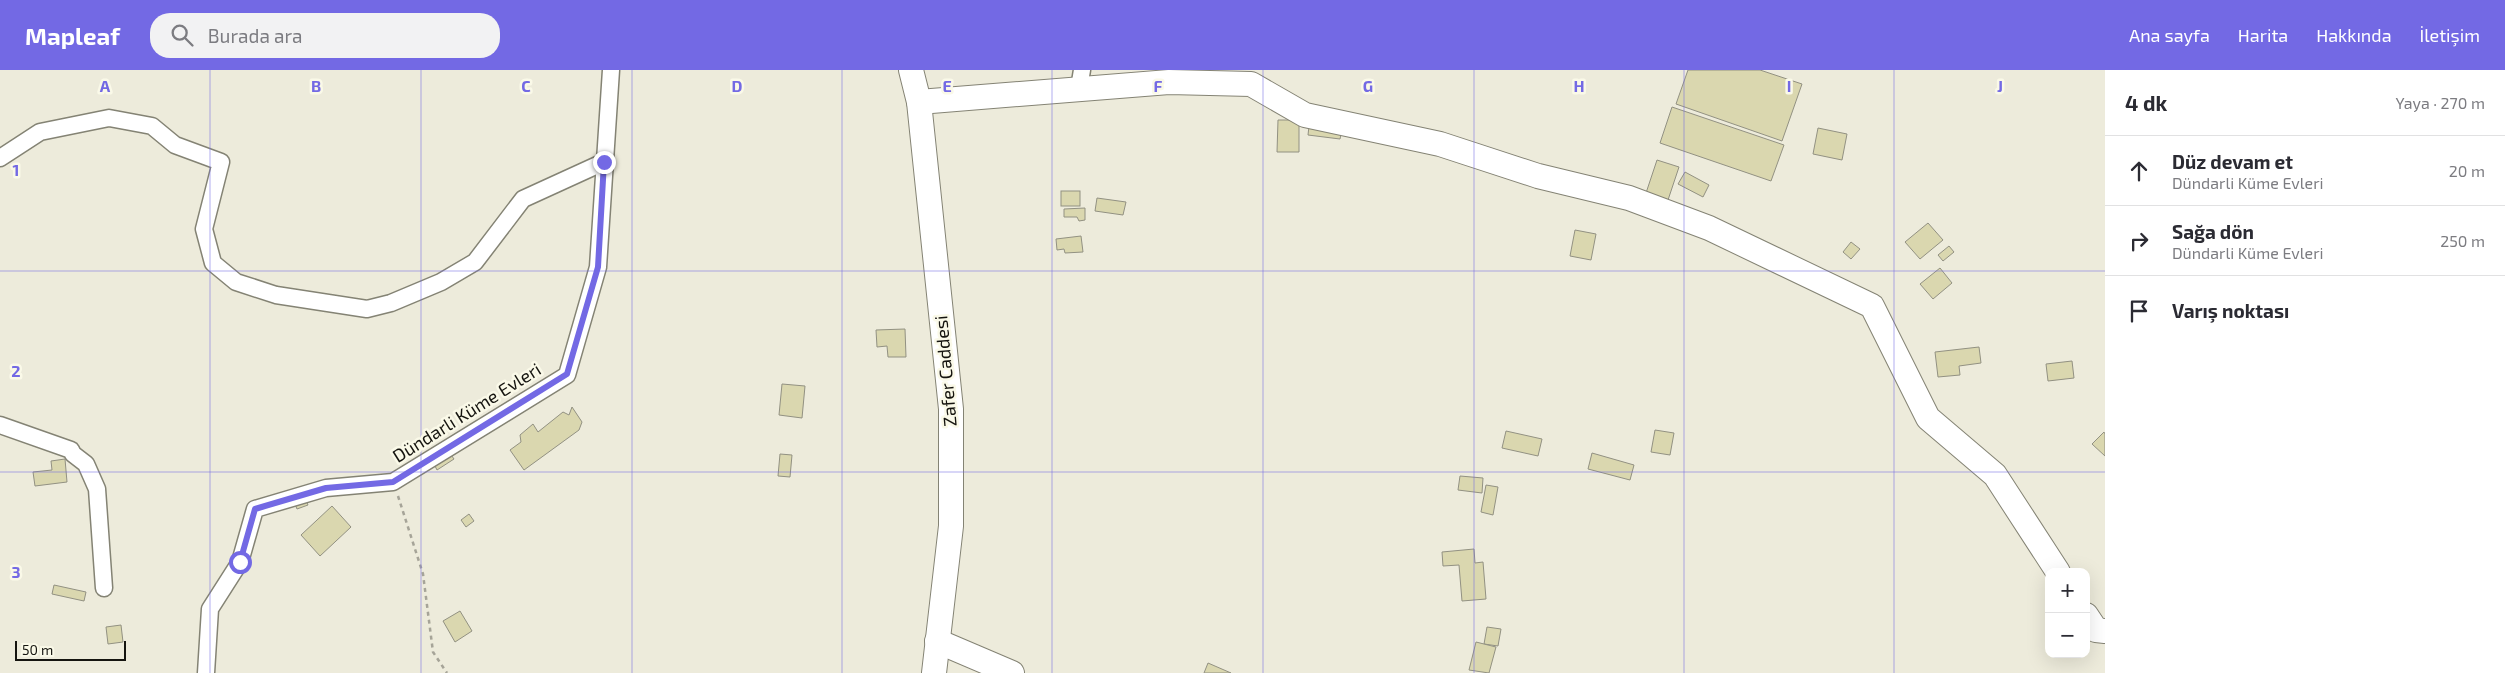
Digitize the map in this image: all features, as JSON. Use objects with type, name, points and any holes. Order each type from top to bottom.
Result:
[{"type":"street","name":"Dündarli Küme Evleri","points":[[206,673],[210,609],[240,562],[255,509],[326,488],[393,482],[567,374],[598,267],[611,70]]},
{"type":"street","name":"Zafer Caddesi","points":[[911,70],[919,102],[951,409],[951,526],[936,640],[934,673]]},
{"type":"street","points":[[919,102],[1080,79],[1251,84],[1305,115],[1440,144],[1538,176],[1629,198],[1709,228],[1872,306],[1928,418],[1995,475],[2055,568]]},
{"type":"street","points":[[0,158],[40,132],[109,118],[152,126],[175,145],[222,162],[204,229],[213,262],[236,282],[276,295],[366,309],[391,303],[441,282],[475,262],[524,199],[604,162]]},
{"type":"street","points":[[0,425],[71,450],[73,454],[86,464],[97,489],[104,588]]},
{"type":"street","points":[[2090,621],[2096,630],[2105,631]]},
{"type":"street","points":[[936,640],[1012,673]]},
{"type":"path","points":[[393,482],[423,574],[433,652],[447,673]]},
{"type":"building","points":[[1688,70],[1760,70],[1802,84],[1782,141],[1676,104]]},
{"type":"building","points":[[1672,107],[1784,145],[1771,181],[1660,143]]},
{"type":"building","points":[[1278,120],[1299,120],[1299,152],[1277,152]]},
{"type":"building","points":[[1309,126],[1342,130],[1340,139],[1308,135]]},
{"type":"building","points":[[1818,128],[1847,134],[1842,160],[1813,154]]},
{"type":"building","points":[[1657,160],[1679,167],[1668,200],[1646,193]]},
{"type":"building","points":[[1685,172],[1709,185],[1703,197],[1678,184]]},
{"type":"building","points":[[1061,191],[1080,191],[1080,206],[1061,206]]},
{"type":"building","points":[[1097,198],[1126,202],[1123,215],[1095,211]]},
{"type":"building","points":[[1085,208],[1085,220],[1079,221],[1077,217],[1064,217],[1064,209]]},
{"type":"building","points":[[1928,223],[1943,240],[1920,259],[1905,242]]},
{"type":"building","points":[[1575,230],[1596,234],[1591,260],[1570,256]]},
{"type":"building","points":[[1081,236],[1083,252],[1065,253],[1064,249],[1057,250],[1056,239]]},
{"type":"building","points":[[1851,242],[1860,249],[1851,259],[1843,252]]},
{"type":"building","points":[[1949,246],[1954,252],[1943,261],[1938,255]]},
{"type":"building","points":[[1940,268],[1952,283],[1933,299],[1920,284]]},
{"type":"building","points":[[905,329],[906,357],[888,357],[887,346],[877,347],[876,330]]},
{"type":"building","points":[[1979,347],[1981,363],[1959,366],[1960,375],[1938,377],[1935,352]]},
{"type":"building","points":[[2072,361],[2074,378],[2048,381],[2046,364]]},
{"type":"building","points":[[782,384],[805,386],[802,418],[779,415]]},
{"type":"building","points":[[572,407],[582,422],[579,430],[524,470],[510,450],[521,442],[520,435],[533,424],[538,432],[563,412],[569,415]]},
{"type":"building","points":[[1655,430],[1674,433],[1670,455],[1651,452]]},
{"type":"building","points":[[1506,431],[1542,439],[1538,456],[1502,448]]},
{"type":"building","points":[[2104,432],[2105,434],[2105,456],[2092,444]]},
{"type":"building","points":[[449,452],[454,459],[437,470],[433,462]]},
{"type":"building","points":[[1592,453],[1634,465],[1630,480],[1588,469]]},
{"type":"building","points":[[780,454],[792,455],[790,477],[778,476]]},
{"type":"building","points":[[65,459],[67,482],[35,486],[33,472],[52,470],[51,461]]},
{"type":"building","points":[[1460,476],[1483,478],[1482,493],[1458,490]]},
{"type":"building","points":[[1486,485],[1498,487],[1493,515],[1481,512]]},
{"type":"building","points":[[305,498],[308,505],[297,509],[294,502]]},
{"type":"building","points":[[332,506],[351,527],[320,556],[301,535]]},
{"type":"building","points":[[469,514],[474,521],[466,527],[461,520]]},
{"type":"building","points":[[1474,549],[1475,563],[1483,562],[1486,599],[1462,601],[1459,565],[1443,566],[1442,552]]},
{"type":"building","points":[[54,585],[86,592],[84,601],[52,594]]},
{"type":"building","points":[[460,611],[472,631],[455,642],[443,621]]},
{"type":"building","points":[[121,625],[123,642],[108,644],[106,627]]},
{"type":"building","points":[[1487,627],[1501,629],[1498,646],[1484,644]]},
{"type":"building","points":[[1476,642],[1496,647],[1489,673],[1469,670]]},
{"type":"building","points":[[1208,663],[1231,673],[1204,673]]},
{"type":"route","points":[[240,562],[255,509],[326,488],[393,482],[567,374],[598,267],[604,162]]}]
